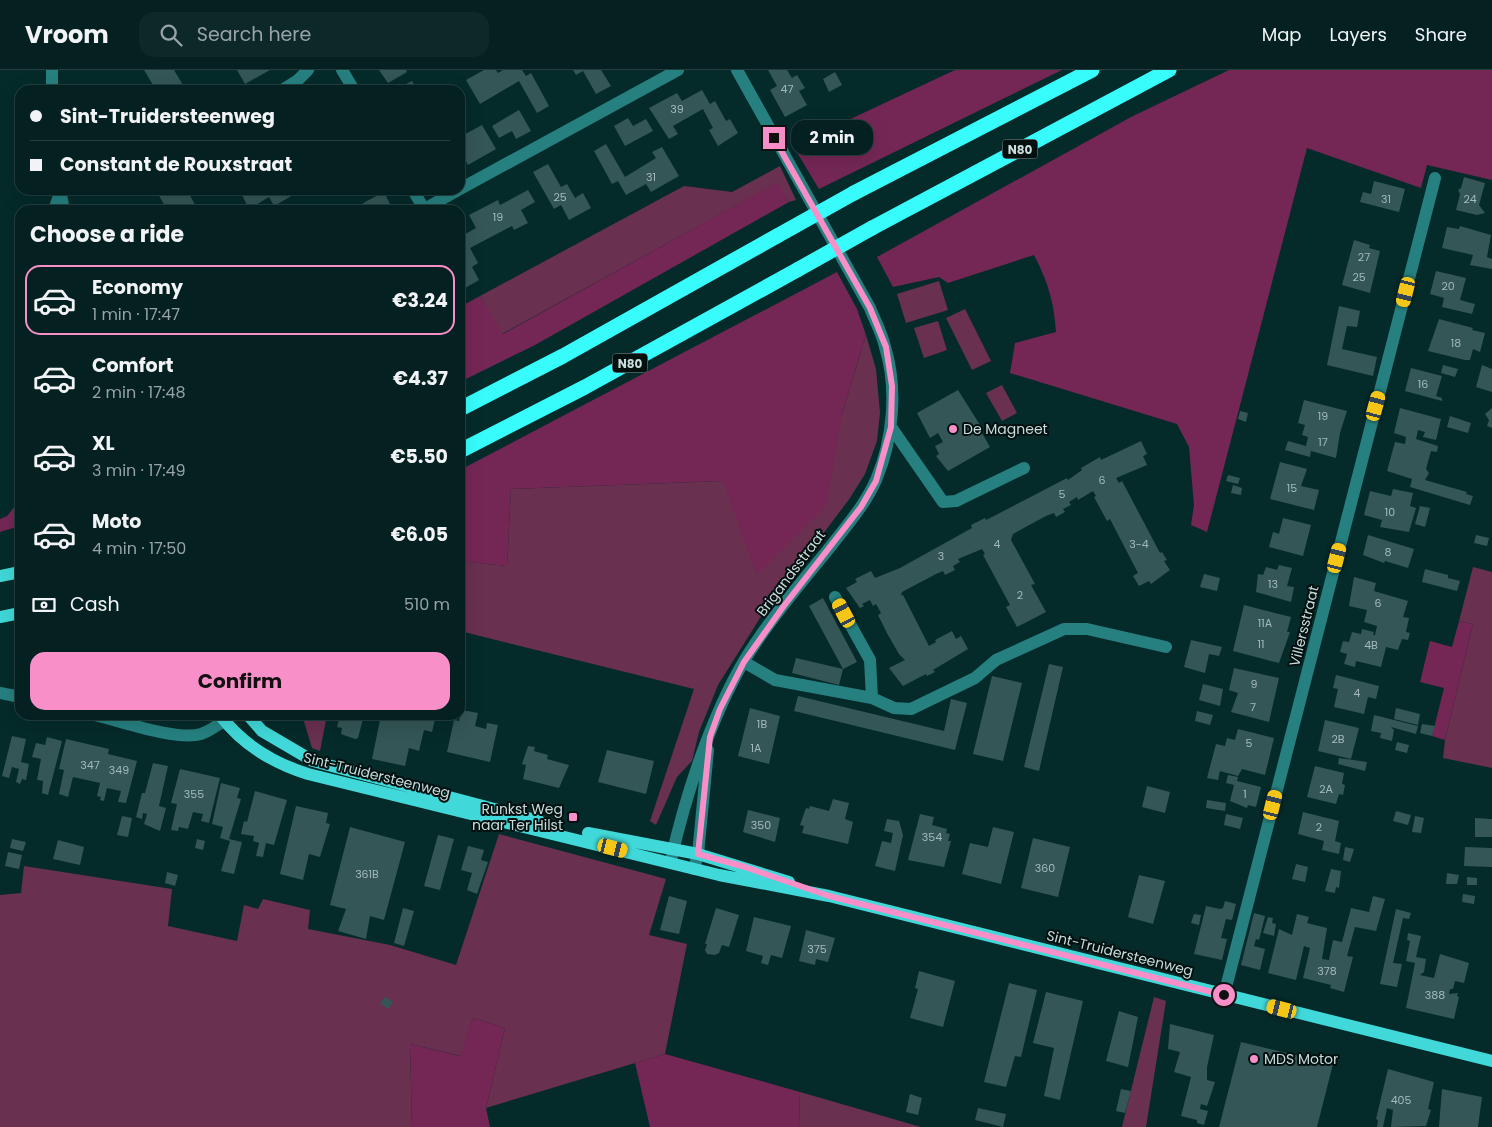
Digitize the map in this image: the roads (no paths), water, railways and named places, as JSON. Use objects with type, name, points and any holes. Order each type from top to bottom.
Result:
[{"type":"highway","points":[[465,406],[563,356],[854,193],[1092,70]]},
{"type":"highway","name":"N80","points":[[465,448],[586,387],[872,228],[1169,70]]},
{"type":"main road","points":[[0,576],[15,573]]},
{"type":"main road","points":[[0,617],[15,614]]},
{"type":"main road","name":"Sint-Truidersteenweg","points":[[228,720],[248,744],[290,769],[694,869],[829,896],[1492,1061]]},
{"type":"main road","name":"Sint-Truidersteenweg","points":[[252,720],[262,731],[313,761],[594,835],[674,848],[698,854],[745,867],[829,896]]},
{"type":"street","points":[[52,70],[52,85]]},
{"type":"street","points":[[290,85],[308,70]]},
{"type":"street","points":[[342,70],[351,85]]},
{"type":"street","points":[[465,187],[678,70]]},
{"type":"street","name":"Brigandsstraat","points":[[670,863],[696,769],[720,709],[744,662],[783,607],[861,507],[876,481],[891,427],[892,386],[886,347],[870,308],[737,70]]},
{"type":"street","name":"Villersstraat","points":[[1224,995],[1435,178]]},
{"type":"street","points":[[431,205],[450,195]]},
{"type":"street","points":[[891,427],[943,502],[956,501],[1024,468]]},
{"type":"street","points":[[836,597],[870,660],[872,698]]},
{"type":"street","points":[[744,662],[774,680],[872,698],[894,708],[911,709],[975,678],[996,660],[1064,628],[1087,629],[1166,647]]},
{"type":"street","points":[[0,693],[15,696]]},
{"type":"street","name":"Sint-Truidersteenweg","points":[[115,720],[183,736],[202,734],[221,720]]},
{"type":"street","name":"Brigandsstraat","points":[[694,869],[698,854],[710,737]]},
{"type":"place","name":"De Magneet","points":[[953,429]]},
{"type":"place","name":"Runkst Weg naar Ter Hilst","points":[[573,817]]},
{"type":"place","name":"MDS Motor","points":[[1254,1059]]}]
